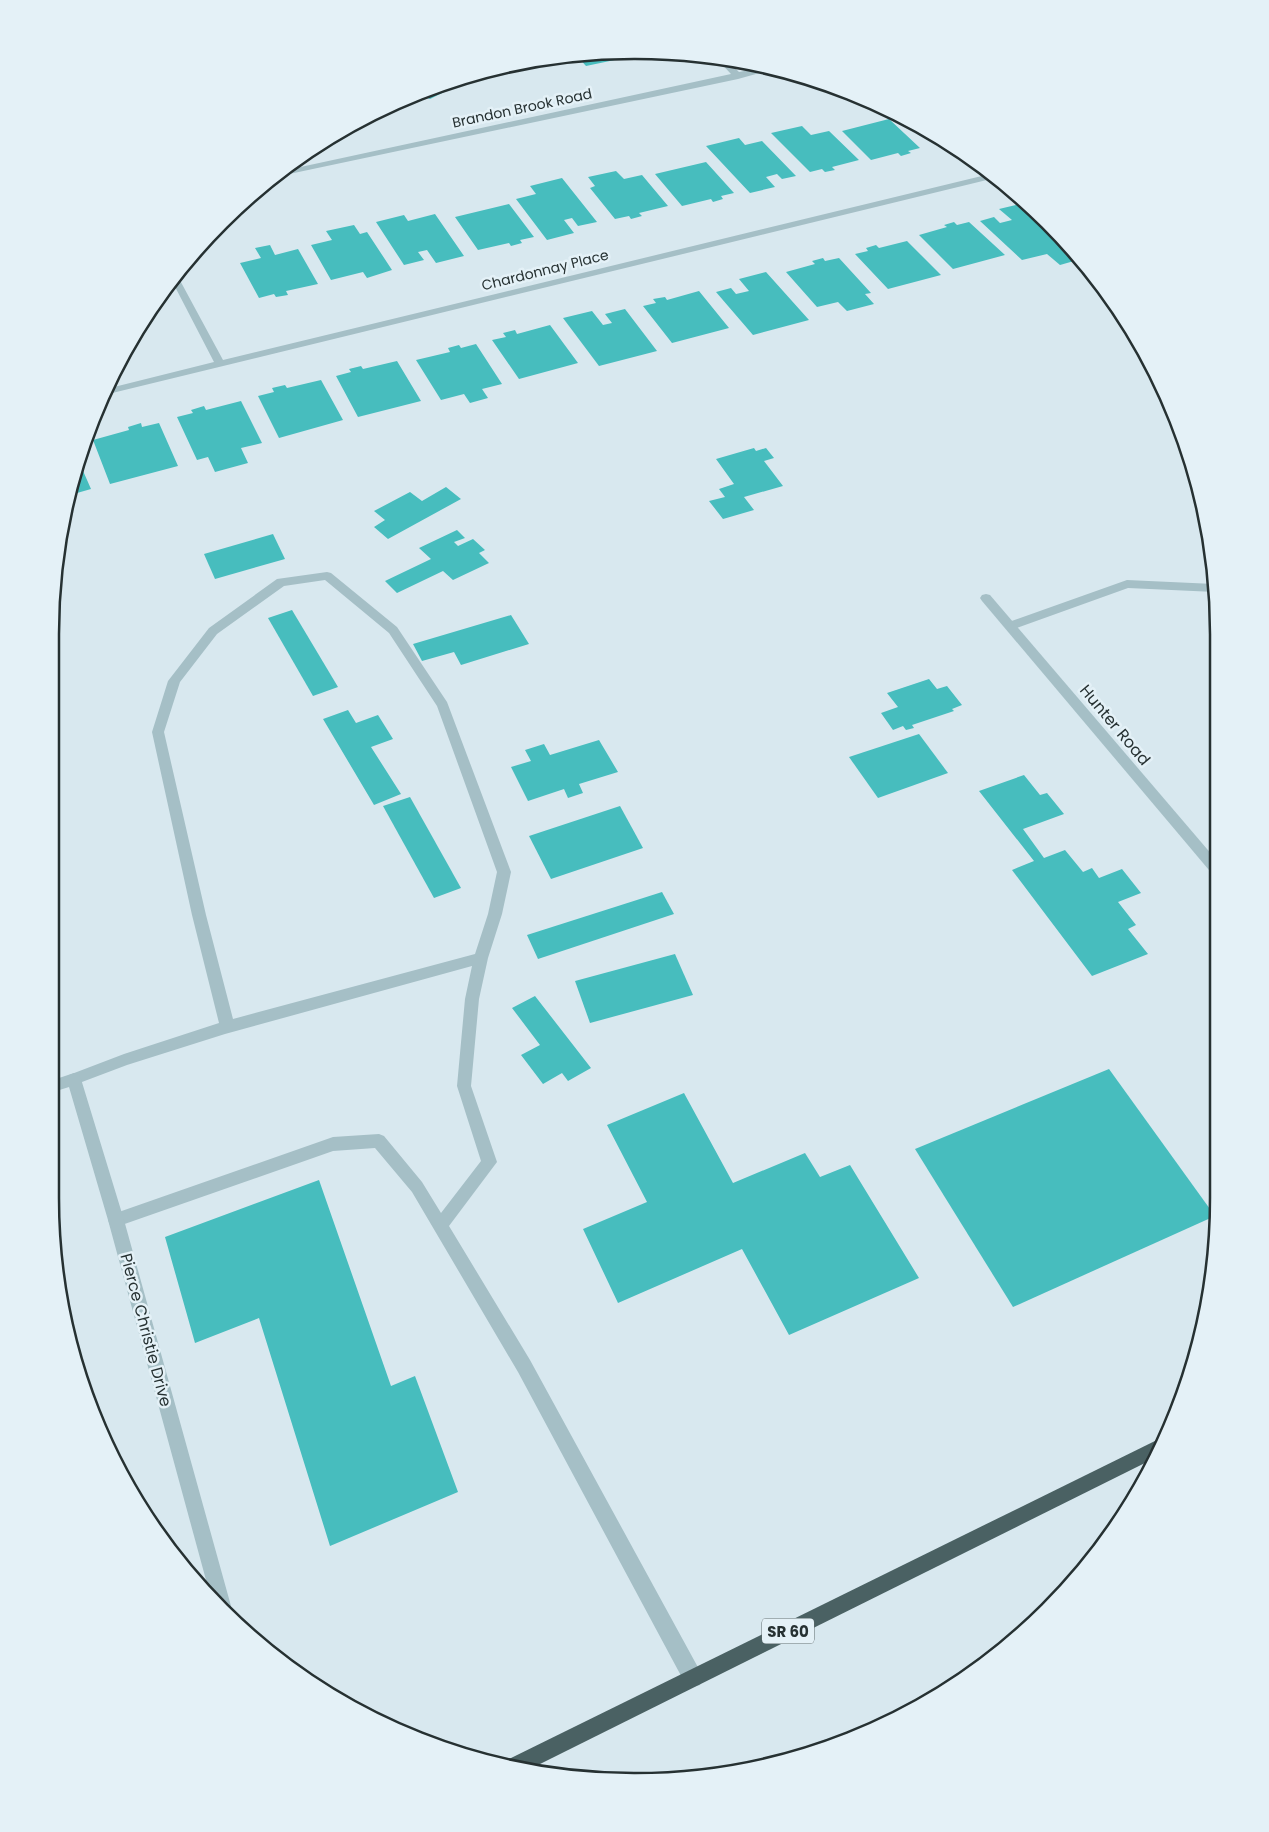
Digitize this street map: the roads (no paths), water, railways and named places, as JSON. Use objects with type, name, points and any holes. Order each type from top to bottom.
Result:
[{"type":"highway","name":"SR 60","points":[[524,1762],[1152,1451]]},
{"type":"street","points":[[729,67],[738,76]]},
{"type":"street","name":"Brandon Brook Road","points":[[295,170],[755,72]]},
{"type":"street","name":"Chardonnay Place","points":[[114,390],[985,178]]},
{"type":"street","points":[[178,284],[219,363]]},
{"type":"street","points":[[227,1026],[196,905],[158,732],[174,681],[213,631],[281,582],[327,576],[393,630],[443,705],[504,872],[495,914],[481,958],[472,999],[464,1086],[489,1162],[440,1226]]},
{"type":"street","points":[[1010,626],[1127,584],[1208,588]]},
{"type":"street","name":"Hunter Road","points":[[986,598],[1210,861]]},
{"type":"street","points":[[59,1085],[119,1061],[227,1026],[481,958]]},
{"type":"street","name":"Pierce Christie Drive","points":[[74,1079],[116,1220],[219,1596]]},
{"type":"street","points":[[116,1220],[333,1144],[379,1141],[417,1187],[524,1366],[692,1678]]}]
